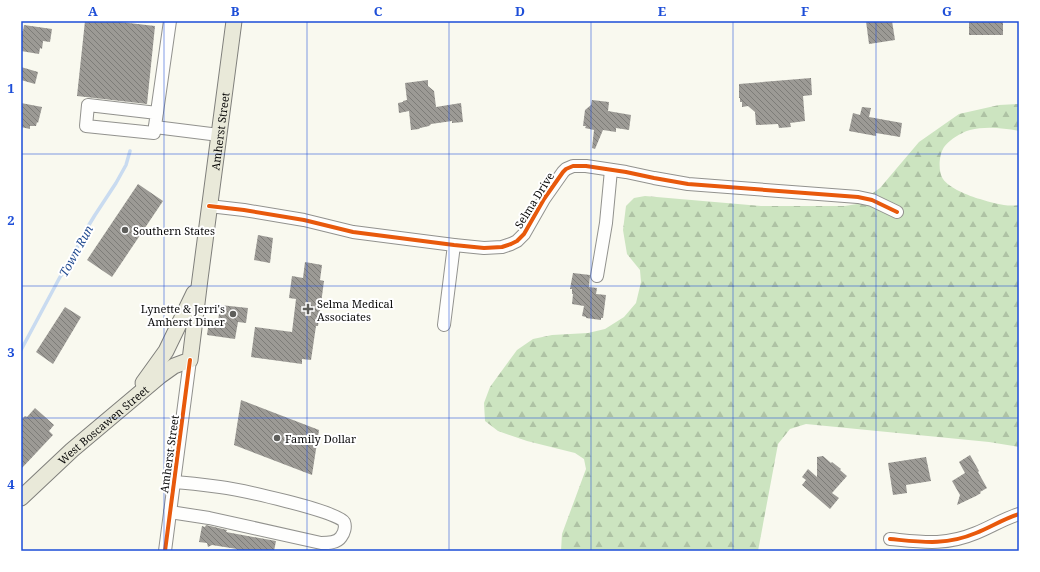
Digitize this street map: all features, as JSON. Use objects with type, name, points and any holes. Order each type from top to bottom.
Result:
[{"type":"main road","name":"Amherst Street","points":[[190,360],[234,21]]},
{"type":"main road","points":[[132,399],[166,351],[200,279]]},
{"type":"main road","name":"West Boscawen Street","points":[[21,498],[72,450],[160,376],[174,366],[190,360]]},
{"type":"street","points":[[154,130],[170,21]]},
{"type":"street","points":[[157,113],[88,106],[86,126],[219,135]]},
{"type":"street","name":"Selma Drive","points":[[210,206],[304,220],[353,232],[454,245],[484,248],[502,247],[517,241],[524,234],[544,199],[562,172],[573,166],[586,166],[688,184],[858,197],[872,200],[897,212]]},
{"type":"street","points":[[597,276],[606,223],[611,170]]},
{"type":"street","points":[[444,325],[454,245]]},
{"type":"street","name":"Amherst Street","points":[[165,551],[190,360]]},
{"type":"street","points":[[170,512],[209,518],[322,543],[329,543],[338,540],[345,528],[344,522],[339,518],[272,498],[222,487],[174,482]]},
{"type":"street","points":[[890,539],[926,543],[944,542],[977,533],[1006,518],[1019,514]]},
{"type":"green space","points":[[1019,104],[1019,131],[1001,128],[976,129],[967,131],[955,137],[945,146],[942,152],[940,172],[943,179],[950,186],[975,198],[1004,205],[1019,205],[1019,447],[989,442],[806,424],[790,429],[778,444],[758,551],[561,551],[562,534],[586,469],[584,459],[575,453],[527,441],[498,431],[485,421],[484,403],[490,387],[517,350],[533,339],[552,335],[588,333],[605,329],[624,317],[636,303],[641,282],[640,270],[627,254],[623,230],[626,206],[634,198],[645,196],[761,206],[845,206],[857,204],[880,188],[919,142],[959,114],[999,105]]},
{"type":"building","points":[[85,21],[111,21],[155,26],[147,104],[77,96]]},
{"type":"building","points":[[866,21],[892,21],[895,40],[869,44]]},
{"type":"building","points":[[969,21],[1003,21],[1003,35],[969,35]]},
{"type":"building","points":[[24,25],[52,29],[50,42],[43,41],[42,49],[40,48],[39,54],[21,51],[21,31],[23,31]]},
{"type":"building","points":[[21,67],[38,72],[35,84],[21,80]]},
{"type":"building","points":[[811,78],[812,95],[803,96],[805,121],[790,123],[791,127],[779,128],[778,124],[756,125],[755,112],[748,106],[742,107],[742,102],[740,102],[739,84]]},
{"type":"building","points":[[428,80],[428,86],[434,91],[436,107],[461,103],[463,122],[452,123],[452,121],[431,124],[419,129],[411,130],[409,111],[399,113],[398,103],[407,100],[405,83]]},
{"type":"building","points":[[592,100],[609,102],[608,111],[631,115],[629,130],[616,128],[616,132],[603,130],[595,149],[592,148],[594,130],[583,126],[585,110],[591,105]]},
{"type":"building","points":[[21,103],[42,107],[38,123],[37,122],[36,126],[30,126],[30,129],[21,127]]},
{"type":"building","points":[[862,107],[871,108],[869,117],[902,123],[900,137],[876,133],[876,136],[849,131],[853,113],[860,115]]},
{"type":"building","name":"Southern States","points":[[138,184],[163,201],[112,277],[87,260]]},
{"type":"building","points":[[258,235],[273,238],[270,263],[254,260]]},
{"type":"building","name":"Selma Medical Associates","points":[[305,262],[322,265],[320,280],[324,281],[318,326],[316,326],[311,360],[302,359],[302,364],[251,357],[255,327],[292,332],[296,299],[289,298],[292,276],[303,278]]},
{"type":"building","points":[[573,273],[590,275],[589,287],[597,288],[596,294],[606,295],[603,318],[601,318],[601,320],[582,316],[584,306],[572,304],[573,294],[572,289],[570,289]]},
{"type":"building","points":[[220,305],[248,308],[246,323],[238,322],[235,339],[207,335],[209,321],[218,322]]},
{"type":"building","points":[[65,307],[81,317],[53,364],[36,352]]},
{"type":"building","name":"Family Dollar","points":[[241,400],[319,430],[312,475],[234,445]]},
{"type":"building","points":[[35,408],[54,425],[49,431],[53,435],[21,469],[21,420],[25,416],[27,417]]},
{"type":"building","points":[[970,455],[987,488],[976,496],[957,505],[960,495],[952,481],[965,473],[959,462]]},
{"type":"building","points":[[823,456],[841,469],[840,470],[847,476],[832,493],[839,498],[830,509],[802,485],[806,480],[802,477],[808,469],[817,477],[817,457]]},
{"type":"building","points":[[926,457],[931,481],[906,485],[907,493],[893,495],[888,463]]},
{"type":"building","points":[[206,525],[227,530],[226,532],[276,541],[274,551],[237,551],[237,549],[212,545],[208,547],[207,543],[199,542],[202,526],[205,527]]},
{"type":"waterway","name":"Town Run","points":[[21,350],[60,277],[69,265],[84,233],[126,165],[130,151]]},
{"type":"cycle path","points":[[209,206],[304,220],[353,232],[454,245],[484,248],[502,247],[517,241],[524,234],[544,199],[566,169],[573,166],[586,166],[688,184],[858,197],[872,200],[897,212]]},
{"type":"cycle path","points":[[165,551],[190,360]]},
{"type":"cycle path","points":[[890,539],[933,542],[954,540],[976,533],[1019,514]]},
{"type":"place","name":"Southern States","points":[[125,230]]},
{"type":"place","name":"Selma Medical Associates","points":[[308,309]]},
{"type":"place","name":"Lynette & Jerri's Amherst Diner","points":[[233,314]]},
{"type":"place","name":"Family Dollar","points":[[277,438]]}]
